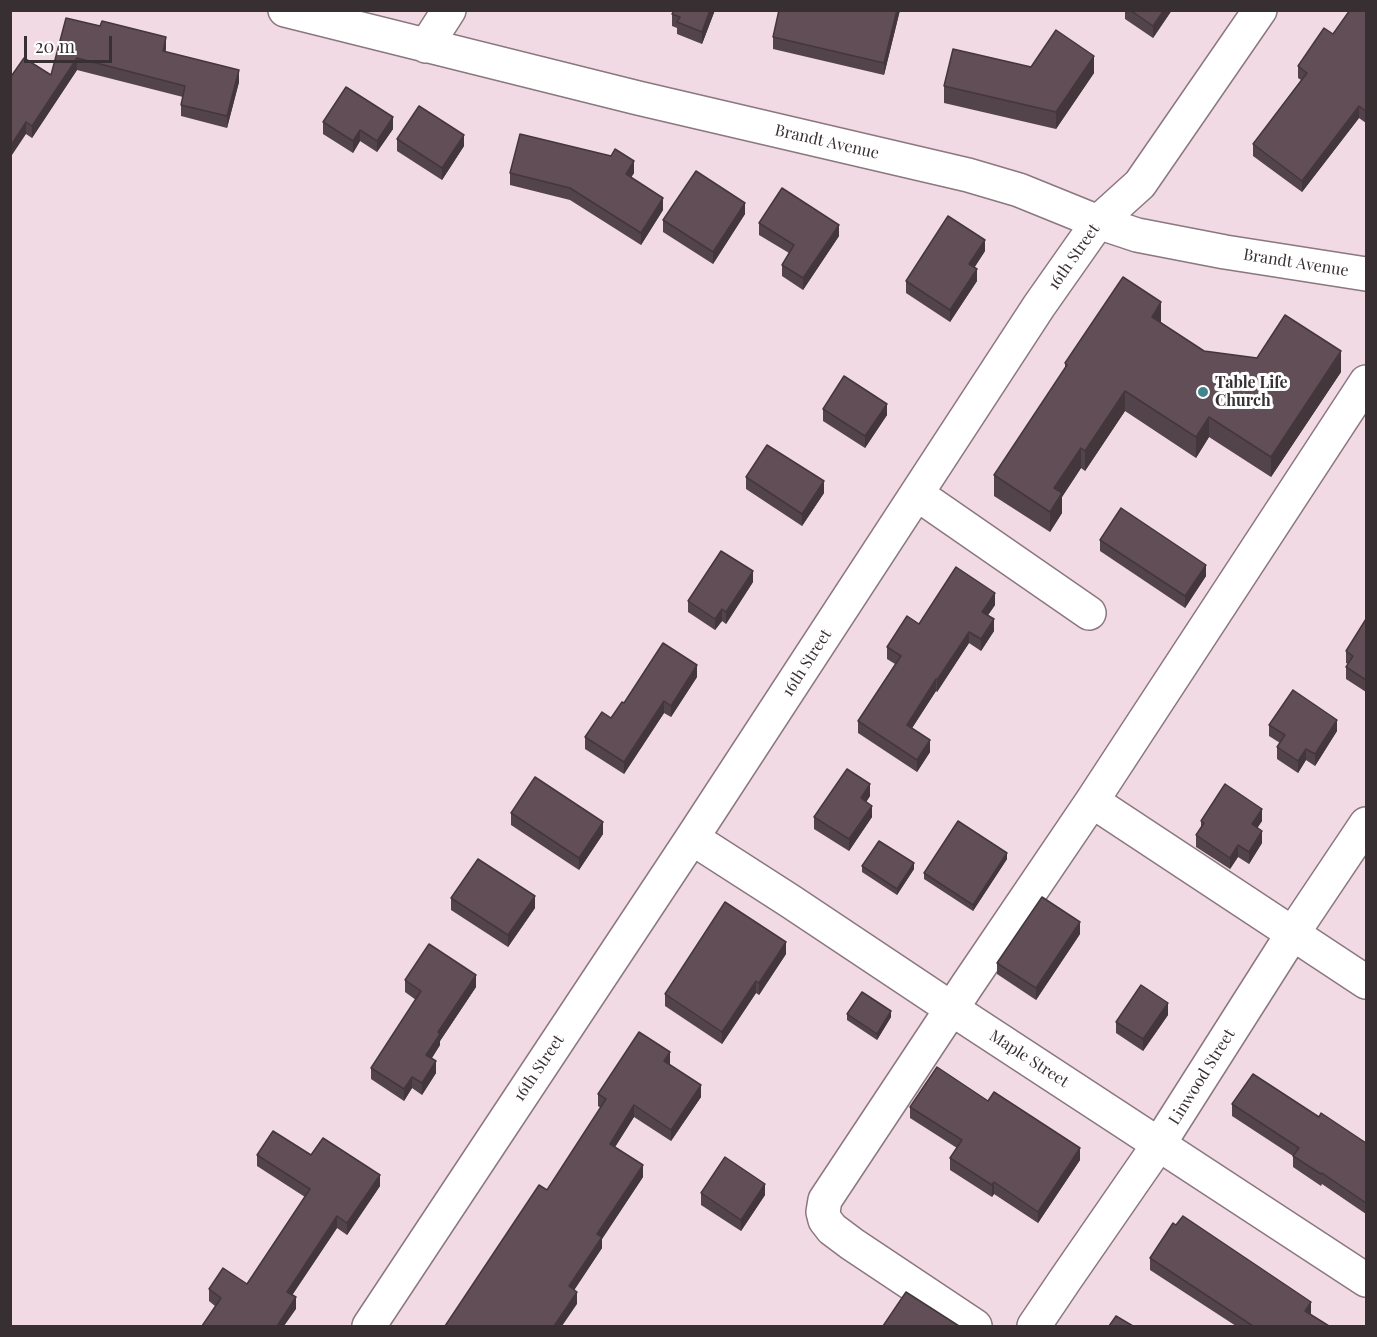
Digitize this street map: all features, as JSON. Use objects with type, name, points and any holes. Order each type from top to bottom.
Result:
[{"type":"street","name":"Brandt Avenue","points":[[285,10],[798,136],[968,175],[1018,190],[1098,222],[1144,237],[1366,274]]},
{"type":"street","points":[[426,46],[449,10]]},
{"type":"street","name":"16th Street","points":[[369,1326],[1040,306],[1098,222],[1140,184],[1260,10]]},
{"type":"street","points":[[975,1326],[832,1229],[825,1220],[823,1212],[825,1200],[1092,801],[1366,382]]},
{"type":"street","points":[[917,494],[1089,613]]},
{"type":"street","points":[[1092,801],[1366,982]]},
{"type":"street","name":"Linwood Street","points":[[1034,1326],[1160,1144],[1293,933],[1366,824]]},
{"type":"street","name":"Maple Street","points":[[692,838],[790,900],[951,1009],[1366,1280]]},
{"type":"building","points":[[674,10],[710,10],[702,32],[677,22],[680,17],[672,14]]},
{"type":"building","points":[[779,10],[897,10],[884,63],[773,37]]},
{"type":"building","points":[[1130,10],[1164,10],[1153,26]]},
{"type":"building","points":[[1350,10],[1366,10],[1366,111],[1359,106],[1302,181],[1253,144],[1307,73],[1298,66],[1324,28],[1333,34]]},
{"type":"building","points":[[66,18],[100,26],[102,21],[166,37],[163,51],[239,70],[227,116],[181,105],[185,86],[77,58],[32,126],[26,122],[10,147],[10,78],[24,58],[51,75]]},
{"type":"building","points":[[1056,30],[1094,56],[1056,112],[944,86],[953,49],[1031,67]]},
{"type":"building","points":[[346,87],[393,117],[377,141],[360,130],[353,141],[323,122]]},
{"type":"building","points":[[419,106],[464,135],[442,168],[397,139]]},
{"type":"building","points":[[520,134],[611,156],[615,149],[634,161],[626,174],[663,198],[641,233],[570,188],[510,173]]},
{"type":"building","points":[[696,171],[745,203],[713,252],[663,220]]},
{"type":"building","points":[[782,188],[839,225],[803,278],[782,265],[794,245],[759,223]]},
{"type":"building","points":[[948,216],[985,240],[969,264],[977,269],[950,310],[906,281]]},
{"type":"building","points":[[1123,277],[1161,302],[1152,317],[1204,351],[1257,358],[1285,315],[1341,351],[1271,457],[1209,417],[1196,437],[1125,391],[1085,451],[1081,448],[1054,488],[1062,493],[1050,512],[994,475]]},
{"type":"building","points":[[844,376],[887,404],[865,436],[823,409]]},
{"type":"building","points":[[767,445],[824,481],[802,514],[746,477]]},
{"type":"building","points":[[1121,508],[1206,565],[1185,596],[1100,540]]},
{"type":"building","points":[[721,551],[753,571],[726,612],[722,609],[715,619],[688,601]]},
{"type":"building","points":[[956,567],[995,593],[982,612],[994,619],[981,639],[969,632],[907,725],[930,740],[917,760],[858,721],[901,656],[887,647],[907,616],[919,624]]},
{"type":"building","points":[[1366,619],[1366,680],[1346,667],[1353,656],[1346,651]]},
{"type":"building","points":[[663,643],[697,665],[671,706],[664,701],[624,762],[585,737],[602,712],[611,718],[622,702],[624,703]]},
{"type":"building","points":[[1293,690],[1337,720],[1315,754],[1306,749],[1298,761],[1277,747],[1285,735],[1269,725]]},
{"type":"building","points":[[847,769],[870,784],[861,798],[872,806],[849,839],[814,817]]},
{"type":"building","points":[[535,777],[603,822],[579,858],[511,813]]},
{"type":"building","points":[[1225,784],[1262,809],[1252,824],[1262,831],[1249,852],[1238,845],[1230,858],[1196,835],[1204,823],[1201,821]]},
{"type":"building","points":[[958,821],[1007,853],[973,905],[924,873]]},
{"type":"building","points":[[879,841],[914,863],[897,889],[862,866]]},
{"type":"building","points":[[478,859],[535,896],[508,935],[451,898]]},
{"type":"building","points":[[1042,897],[1080,922],[1036,988],[997,963]]},
{"type":"building","points":[[725,902],[786,942],[759,983],[756,981],[722,1032],[665,994]]},
{"type":"building","points":[[429,944],[476,975],[438,1032],[440,1034],[426,1055],[436,1061],[422,1083],[412,1077],[404,1089],[371,1068],[421,991],[405,980]]},
{"type":"building","points":[[1141,985],[1168,1003],[1143,1039],[1116,1022]]},
{"type":"building","points":[[862,992],[891,1011],[877,1034],[847,1014]]},
{"type":"building","points":[[639,1032],[670,1052],[664,1061],[701,1085],[671,1130],[634,1105],[610,1144],[643,1165],[597,1234],[602,1237],[569,1286],[577,1292],[554,1326],[445,1326],[539,1185],[547,1190],[606,1099],[598,1094]]},
{"type":"building","points":[[937,1067],[988,1101],[994,1092],[1080,1148],[1038,1212],[994,1182],[992,1185],[950,1158],[962,1140],[910,1107]]},
{"type":"building","points":[[1253,1074],[1319,1117],[1321,1113],[1366,1143],[1366,1203],[1293,1156],[1299,1148],[1232,1104]]},
{"type":"building","points":[[273,1131],[311,1155],[323,1138],[380,1175],[347,1223],[337,1216],[287,1292],[296,1297],[277,1326],[202,1326],[221,1298],[209,1289],[223,1268],[247,1284],[310,1189],[257,1155]]},
{"type":"building","points":[[725,1157],[765,1184],[741,1220],[701,1193]]},
{"type":"building","points":[[1183,1216],[1311,1302],[1305,1311],[1329,1326],[1253,1326],[1150,1258],[1173,1223],[1176,1225]]},
{"type":"building","points":[[906,1292],[959,1326],[883,1326]]},
{"type":"building","points":[[1116,1316],[1133,1326],[1109,1326]]},
{"type":"place","name":"Table Life Church","points":[[1203,392]]}]
